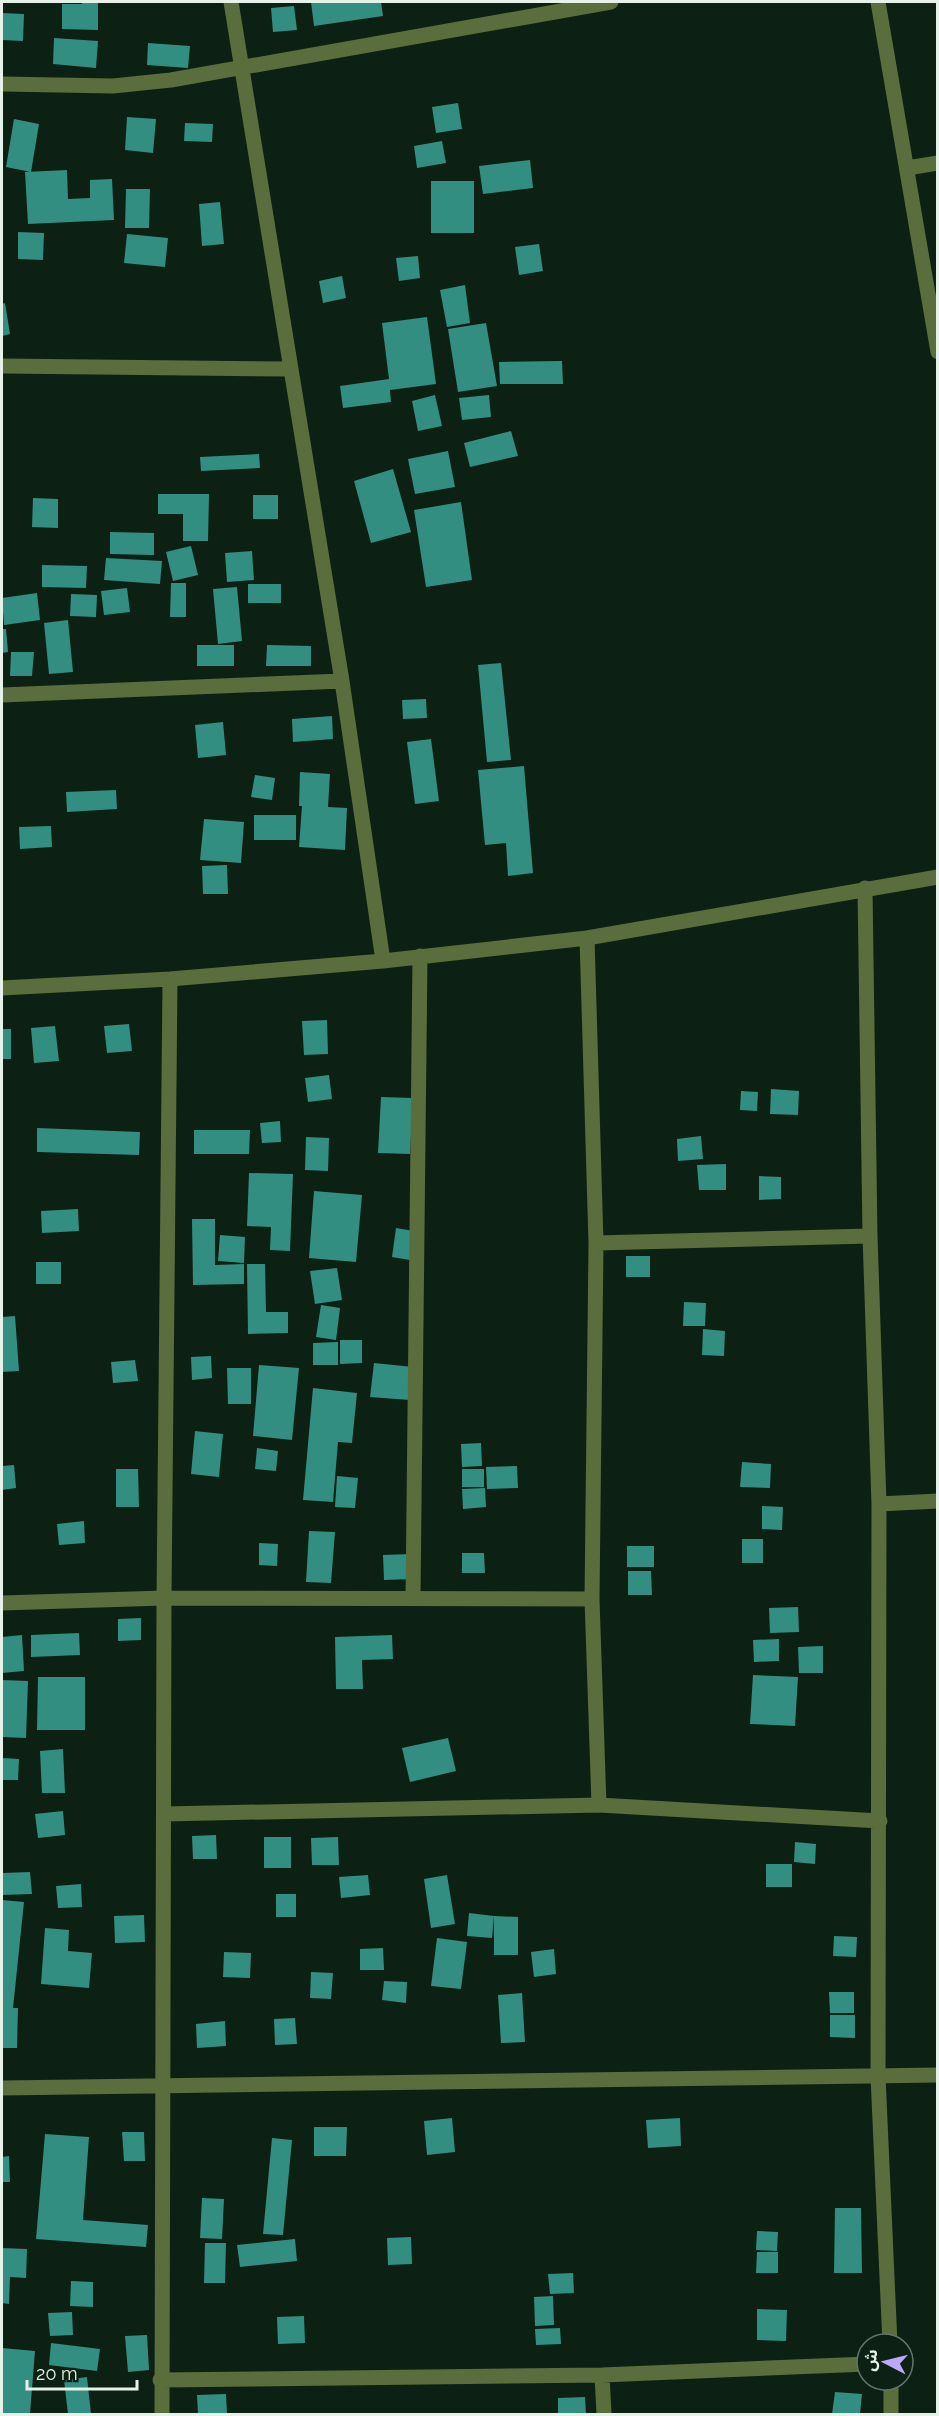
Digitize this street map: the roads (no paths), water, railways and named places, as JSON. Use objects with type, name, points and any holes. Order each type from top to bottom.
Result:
[{"type":"street","points":[[231,2],[289,369],[342,681],[383,961]]},
{"type":"street","points":[[3,84],[113,86],[171,80],[611,2]]},
{"type":"street","points":[[878,2],[938,352]]},
{"type":"street","points":[[907,168],[938,163]]},
{"type":"street","points":[[2,366],[289,369]]},
{"type":"street","points":[[2,695],[342,681]]},
{"type":"street","points":[[2,988],[170,979],[383,961],[587,938],[938,877]]},
{"type":"street","points":[[865,888],[870,1236],[879,1504],[878,2076],[889,2332]]},
{"type":"street","points":[[587,938],[596,1243],[592,1599],[599,1805]]},
{"type":"street","points":[[413,1598],[420,956]]},
{"type":"street","points":[[162,2415],[160,2380],[164,2086],[164,1598],[170,979]]},
{"type":"street","points":[[596,1243],[870,1236]]},
{"type":"street","points":[[879,1504],[938,1501]]},
{"type":"street","points":[[2,1603],[164,1598],[592,1599]]},
{"type":"street","points":[[164,1814],[599,1805],[880,1821]]},
{"type":"street","points":[[2,2088],[938,2075]]},
{"type":"street","points":[[160,2380],[602,2375],[855,2364]]},
{"type":"street","points":[[602,2375],[604,2415]]},
{"type":"street","points":[[891,2392],[891,2415]]}]
